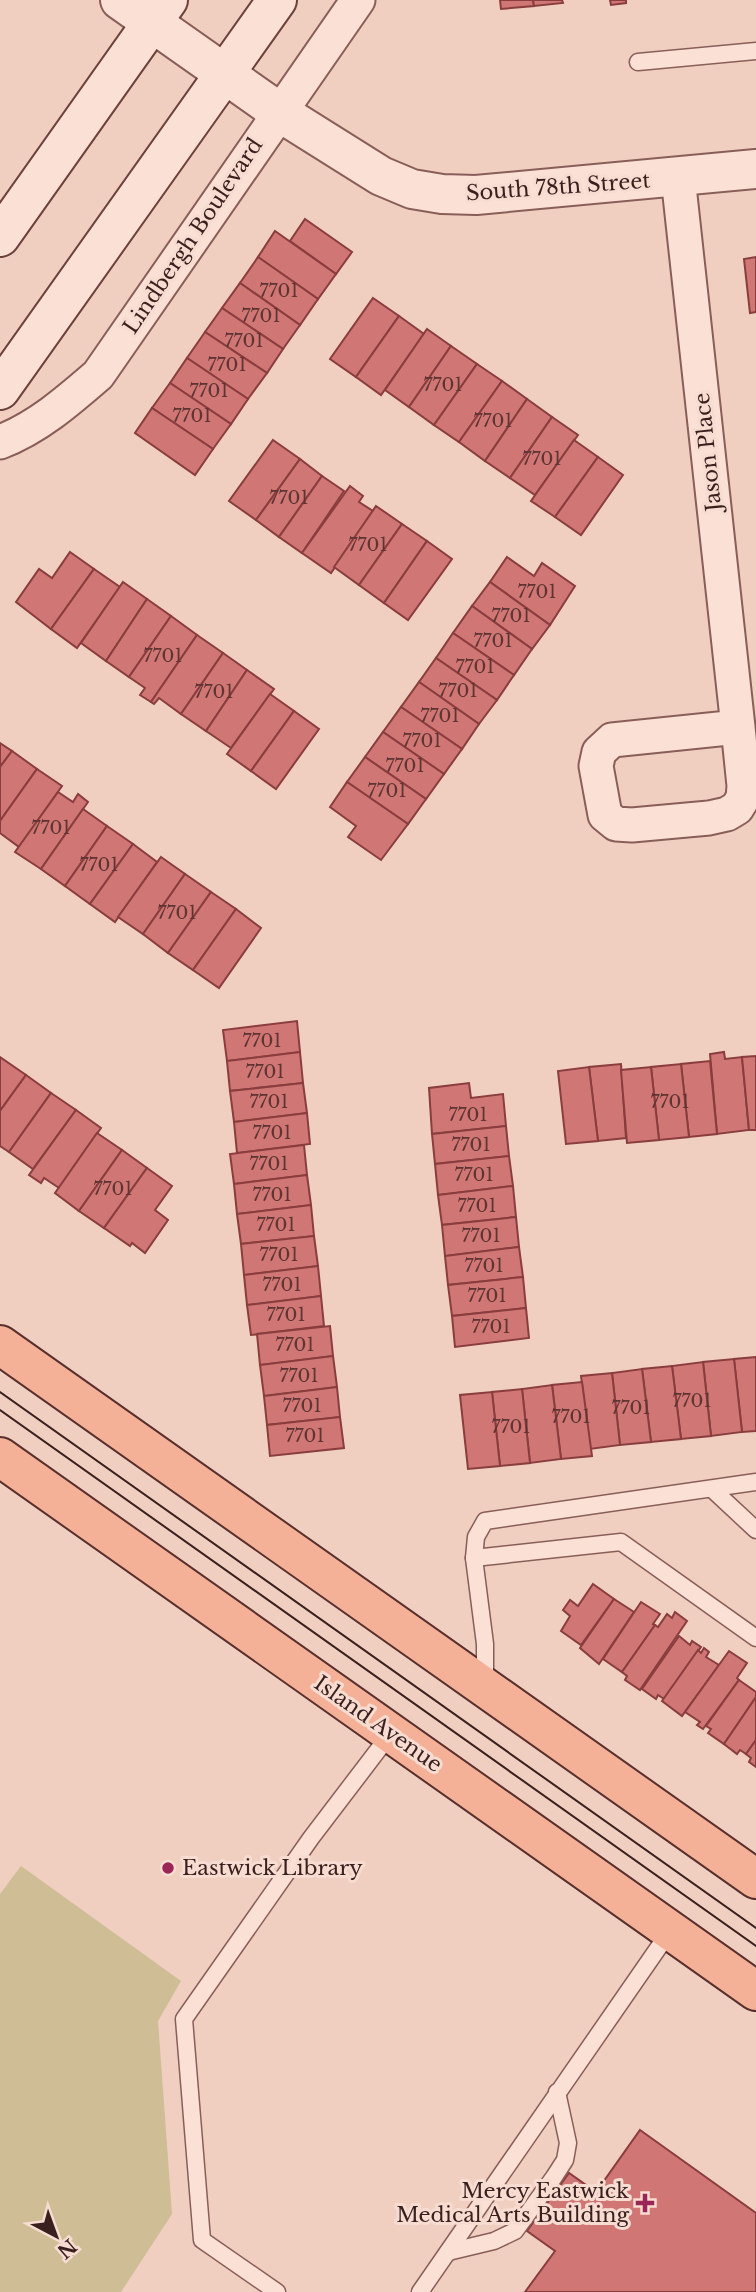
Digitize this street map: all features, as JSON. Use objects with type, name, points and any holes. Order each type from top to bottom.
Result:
[{"type":"main road","name":"South 78th Street","points":[[120,0],[160,11],[225,74],[279,112],[381,176],[411,189],[442,194],[476,195],[756,169]]},
{"type":"main road","points":[[0,390],[277,0]]},
{"type":"main road","points":[[0,237],[160,11]]},
{"type":"main road","points":[[0,1345],[756,1879]]},
{"type":"main road","name":"Island Avenue","points":[[3,1464],[756,1991]]},
{"type":"street","name":"Lindbergh Boulevard","points":[[0,442],[14,437],[61,407],[98,375],[358,0]]},
{"type":"street","name":"Jason Place","points":[[678,177],[738,727],[743,798],[737,808],[727,814],[709,818],[632,825],[615,824],[605,815],[596,766],[599,752],[612,740],[738,727]]},
{"type":"lane","points":[[638,62],[755,56]]},
{"type":"lane","points":[[485,1688],[485,1644],[474,1558],[476,1536],[485,1521],[756,1482]]},
{"type":"lane","points":[[712,1489],[756,1530]]},
{"type":"lane","points":[[474,1558],[621,1542],[756,1638]]},
{"type":"lane","points":[[271,2290],[202,2240],[184,2019],[311,1839],[391,1733]]},
{"type":"lane","points":[[420,2292],[670,1931]]},
{"type":"lane","points":[[448,2252],[494,2241],[515,2231],[554,2177],[565,2160],[568,2143],[557,2092]]},
{"type":"shaded area","points":[[21,1866],[181,1981],[158,2021],[172,2214],[121,2292],[0,2292],[0,1894]]},
{"type":"building","points":[[500,0],[533,0],[534,6],[501,9]]},
{"type":"building","points":[[533,0],[562,0],[563,3],[534,6]]},
{"type":"building","points":[[610,0],[626,0],[626,3],[611,5]]},
{"type":"building","points":[[305,219],[352,252],[336,274],[290,241]]},
{"type":"building","points":[[275,231],[336,274],[318,299],[258,257]]},
{"type":"building","points":[[258,257],[318,299],[300,325],[240,283]]},
{"type":"building","points":[[756,257],[756,312],[750,313],[744,259]]},
{"type":"building","points":[[240,283],[300,325],[283,349],[222,308]]},
{"type":"building","points":[[373,298],[399,316],[356,377],[330,359]]},
{"type":"building","points":[[222,308],[283,349],[267,373],[205,332]]},
{"type":"building","points":[[399,316],[424,334],[381,395],[356,377]]},
{"type":"building","points":[[427,329],[451,346],[409,407],[385,390]]},
{"type":"building","points":[[205,332],[267,373],[248,399],[187,358]]},
{"type":"building","points":[[451,346],[477,364],[434,425],[409,407]]},
{"type":"building","points":[[187,358],[248,399],[231,424],[170,383]]},
{"type":"building","points":[[477,364],[502,381],[459,442],[434,425]]},
{"type":"building","points":[[502,381],[527,399],[485,461],[459,442]]},
{"type":"building","points":[[170,383],[231,424],[213,449],[152,408]]},
{"type":"building","points":[[527,399],[552,417],[510,478],[485,461]]},
{"type":"building","points":[[152,408],[213,449],[195,475],[135,433]]},
{"type":"building","points":[[552,417],[578,435],[535,495],[510,478]]},
{"type":"building","points":[[273,440],[300,459],[256,520],[229,501]]},
{"type":"building","points":[[574,440],[598,457],[555,517],[531,501]]},
{"type":"building","points":[[598,457],[623,475],[581,535],[555,517]]},
{"type":"building","points":[[300,459],[322,476],[279,537],[256,520]]},
{"type":"building","points":[[322,476],[344,491],[302,553],[279,537]]},
{"type":"building","points":[[350,486],[363,496],[359,502],[373,511],[331,573],[302,553]]},
{"type":"building","points":[[376,506],[402,524],[359,585],[334,567]]},
{"type":"building","points":[[402,524],[427,541],[384,603],[359,585]]},
{"type":"building","points":[[427,541],[452,559],[408,620],[384,603]]},
{"type":"building","points":[[70,552],[94,569],[51,629],[16,602],[39,569],[52,578]]},
{"type":"building","points":[[507,557],[534,576],[542,563],[575,586],[550,625],[490,582]]},
{"type":"building","points":[[94,569],[120,587],[77,648],[51,629]]},
{"type":"building","points":[[123,582],[147,599],[106,661],[81,643]]},
{"type":"building","points":[[490,582],[550,625],[532,649],[472,606]]},
{"type":"building","points":[[147,599],[171,616],[129,677],[106,661]]},
{"type":"building","points":[[472,606],[532,649],[514,675],[453,633]]},
{"type":"building","points":[[171,616],[197,635],[151,702],[140,695],[145,688],[129,677]]},
{"type":"building","points":[[453,633],[514,675],[497,700],[436,658]]},
{"type":"building","points":[[197,635],[223,653],[181,714],[159,698],[154,704],[151,702]]},
{"type":"building","points":[[223,653],[247,670],[206,731],[181,714]]},
{"type":"building","points":[[436,658],[497,700],[479,724],[419,682]]},
{"type":"building","points":[[247,670],[274,689],[231,748],[206,731]]},
{"type":"building","points":[[419,682],[479,724],[462,749],[401,707]]},
{"type":"building","points":[[270,694],[294,711],[251,771],[227,754]]},
{"type":"building","points":[[401,707],[462,749],[444,774],[383,732]]},
{"type":"building","points":[[294,711],[319,729],[276,789],[251,771]]},
{"type":"building","points":[[383,732],[444,774],[426,799],[365,757]]},
{"type":"building","points":[[0,743],[12,751],[0,767]]},
{"type":"building","points":[[12,751],[37,769],[0,821],[0,767]]},
{"type":"building","points":[[365,757],[426,799],[408,824],[347,782]]},
{"type":"building","points":[[37,769],[62,786],[19,847],[0,833],[0,821]]},
{"type":"building","points":[[347,782],[408,824],[381,860],[348,837],[356,826],[330,807]]},
{"type":"building","points":[[58,792],[73,802],[78,794],[88,802],[41,869],[15,852]]},
{"type":"building","points":[[83,809],[107,826],[65,886],[41,869]]},
{"type":"building","points":[[107,826],[133,844],[90,904],[65,886]]},
{"type":"building","points":[[133,844],[157,862],[115,922],[90,904]]},
{"type":"building","points":[[161,857],[185,874],[143,934],[118,917]]},
{"type":"building","points":[[185,874],[211,892],[168,953],[143,934]]},
{"type":"building","points":[[211,892],[236,909],[193,970],[168,953]]},
{"type":"building","points":[[236,909],[261,928],[219,988],[193,970]]},
{"type":"building","points":[[297,1021],[300,1052],[227,1061],[223,1030]]},
{"type":"building","points":[[300,1052],[303,1083],[230,1091],[227,1061]]},
{"type":"building","points":[[724,1052],[725,1059],[742,1057],[749,1130],[717,1134],[710,1054]]},
{"type":"building","points":[[756,1056],[756,1130],[749,1130],[742,1057]]},
{"type":"building","points":[[0,1057],[26,1075],[0,1111]]},
{"type":"building","points":[[710,1061],[717,1134],[689,1137],[681,1064]]},
{"type":"building","points":[[621,1064],[626,1138],[598,1141],[589,1067]]},
{"type":"building","points":[[681,1064],[689,1137],[659,1140],[651,1067]]},
{"type":"building","points":[[589,1067],[598,1141],[566,1144],[558,1071]]},
{"type":"building","points":[[651,1067],[659,1140],[627,1143],[621,1070]]},
{"type":"building","points":[[26,1075],[51,1093],[9,1152],[0,1146],[0,1111]]},
{"type":"building","points":[[303,1083],[307,1113],[234,1122],[230,1091]]},
{"type":"building","points":[[469,1083],[471,1098],[503,1094],[506,1126],[432,1134],[429,1088]]},
{"type":"building","points":[[51,1093],[76,1110],[33,1169],[9,1152]]},
{"type":"building","points":[[76,1110],[101,1128],[59,1188],[44,1178],[41,1183],[29,1175]]},
{"type":"building","points":[[307,1113],[310,1144],[237,1153],[234,1122]]},
{"type":"building","points":[[506,1126],[509,1156],[435,1164],[432,1134]]},
{"type":"building","points":[[97,1133],[122,1150],[79,1211],[55,1193]]},
{"type":"building","points":[[304,1145],[307,1175],[234,1184],[230,1154]]},
{"type":"building","points":[[122,1150],[147,1168],[104,1228],[79,1211]]},
{"type":"building","points":[[509,1156],[513,1186],[438,1195],[435,1164]]},
{"type":"building","points":[[147,1168],[172,1186],[155,1210],[168,1220],[145,1253],[104,1228]]},
{"type":"building","points":[[307,1175],[311,1205],[237,1214],[234,1184]]},
{"type":"building","points":[[513,1186],[516,1217],[442,1225],[438,1195]]},
{"type":"building","points":[[311,1205],[314,1236],[241,1244],[237,1214]]},
{"type":"building","points":[[516,1217],[519,1247],[445,1256],[442,1225]]},
{"type":"building","points":[[314,1236],[318,1266],[244,1275],[241,1244]]},
{"type":"building","points":[[519,1247],[523,1277],[448,1285],[445,1256]]},
{"type":"building","points":[[318,1266],[321,1296],[247,1305],[244,1275]]},
{"type":"building","points":[[523,1277],[526,1308],[452,1316],[448,1285]]},
{"type":"building","points":[[321,1296],[324,1326],[251,1335],[247,1305]]},
{"type":"building","points":[[526,1308],[529,1338],[455,1347],[452,1316]]},
{"type":"building","points":[[330,1326],[333,1356],[260,1365],[257,1334]]},
{"type":"building","points":[[333,1356],[337,1387],[264,1396],[260,1365]]},
{"type":"building","points":[[756,1357],[756,1431],[742,1432],[734,1359]]},
{"type":"building","points":[[734,1359],[742,1432],[711,1436],[703,1362]]},
{"type":"building","points":[[703,1362],[711,1436],[681,1439],[672,1366]]},
{"type":"building","points":[[672,1366],[681,1439],[651,1442],[642,1369]]},
{"type":"building","points":[[642,1369],[651,1442],[620,1445],[612,1373]]},
{"type":"building","points":[[612,1373],[620,1445],[590,1449],[581,1376]]},
{"type":"building","points":[[582,1382],[592,1456],[561,1459],[552,1385]]},
{"type":"building","points":[[552,1385],[561,1459],[530,1463],[522,1389]]},
{"type":"building","points":[[337,1387],[340,1417],[267,1425],[264,1396]]},
{"type":"building","points":[[522,1389],[530,1463],[500,1466],[492,1392]]},
{"type":"building","points":[[492,1392],[500,1466],[468,1469],[460,1395]]},
{"type":"building","points":[[340,1417],[344,1448],[270,1456],[267,1425]]},
{"type":"building","points":[[593,1584],[614,1599],[581,1645],[561,1631],[570,1616],[563,1610],[570,1600],[578,1606]]},
{"type":"building","points":[[614,1599],[634,1612],[599,1664],[580,1648]]},
{"type":"building","points":[[641,1602],[660,1614],[622,1672],[603,1659]]},
{"type":"building","points":[[675,1612],[687,1621],[640,1690],[625,1680],[627,1676],[622,1672],[655,1625],[658,1627],[667,1614],[672,1618]]},
{"type":"building","points":[[679,1636],[690,1645],[692,1641],[701,1647],[664,1699],[658,1695],[656,1699],[642,1689]]},
{"type":"building","points":[[704,1648],[709,1652],[706,1657],[719,1665],[682,1716],[662,1701],[698,1650],[701,1653]]},
{"type":"building","points":[[729,1651],[747,1663],[737,1678],[739,1680],[703,1729],[697,1725],[700,1722],[685,1712]]},
{"type":"building","points":[[739,1680],[756,1692],[756,1697],[724,1744],[708,1733],[711,1729],[706,1726]]},
{"type":"building","points":[[756,1697],[756,1740],[746,1754],[740,1750],[737,1754],[724,1744]]},
{"type":"building","points":[[756,1740],[756,1767],[749,1762],[751,1758],[746,1754]]},
{"type":"building","name":"Mercy Eastwick Medical Arts Building","points":[[640,2130],[756,2213],[756,2292],[525,2292],[555,2251],[527,2231],[569,2173],[596,2192]]},
{"type":"tram line","points":[[0,1392],[756,1928]]},
{"type":"tram line","points":[[0,1410],[756,1946]]},
{"type":"place","name":"Eastwick Library","points":[[168,1868]]},
{"type":"place","name":"Mercy Eastwick Medical Arts Building","points":[[645,2203]]}]
